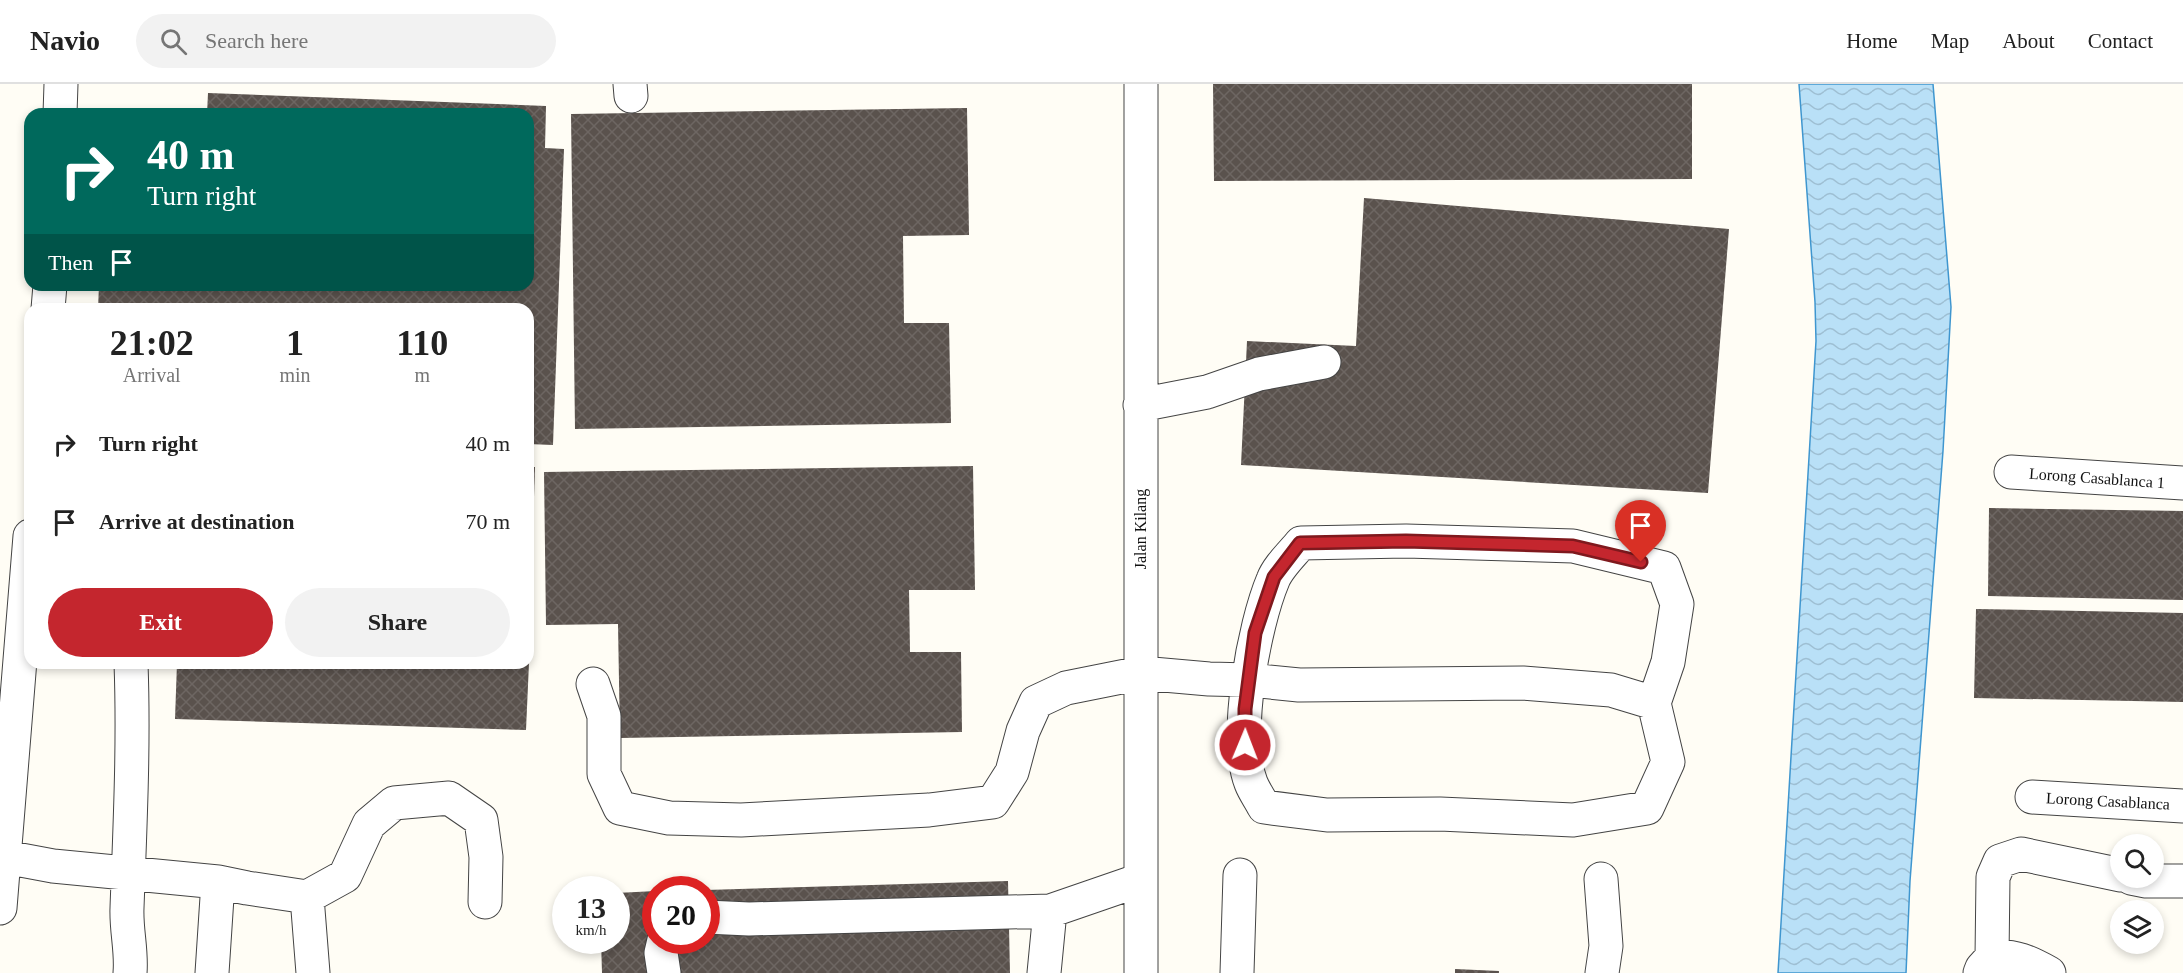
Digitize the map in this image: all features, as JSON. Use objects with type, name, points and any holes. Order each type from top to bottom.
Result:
[{"type":"street","points":[[60,108],[61,84]]},
{"type":"street","name":"Jalan Kilang","points":[[1141,84],[1141,973]]},
{"type":"street","points":[[1140,405],[1207,392],[1259,374],[1324,362]]},
{"type":"street","name":"Lorong Casablanca 1","points":[[2011,472],[2183,483]]},
{"type":"street","points":[[1406,541],[1573,546],[1664,567],[1677,604],[1668,662],[1654,703],[1668,762],[1647,808],[1573,819],[1440,814],[1327,814],[1264,807],[1251,782],[1245,745],[1245,709],[1250,680],[1255,633],[1274,577],[1300,543],[1406,541]]},
{"type":"street","points":[[0,908],[24,613]]},
{"type":"street","points":[[130,973],[127,915],[132,776],[131,669]]},
{"type":"street","points":[[593,684],[604,716],[604,774],[620,808],[669,818],[741,820],[929,810],[993,802],[1012,772],[1023,731],[1036,702],[1066,688],[1141,673],[1299,685],[1523,683],[1611,690],[1654,703]]},
{"type":"street","name":"Lorong Casablanca","points":[[2032,797],[2183,806]]},
{"type":"street","points":[[5,856],[53,866],[218,882],[307,897],[345,876],[369,824],[394,803],[449,798],[481,820],[486,857],[485,902]]},
{"type":"street","points":[[2049,973],[2029,962],[2008,956],[1986,965],[1993,877],[2000,861],[2021,854],[2110,873]]},
{"type":"street","points":[[1237,973],[1240,875]]},
{"type":"street","points":[[1601,879],[1606,946],[1602,973]]},
{"type":"street","points":[[720,918],[749,919],[1050,911],[1140,880]]},
{"type":"street","points":[[2164,881],[2183,881]]},
{"type":"street","points":[[212,973],[218,882]]},
{"type":"street","points":[[307,897],[313,973]]},
{"type":"street","points":[[1044,973],[1050,911]]},
{"type":"street","points":[[661,954],[664,973]]},
{"type":"water","points":[[1799,84],[1933,84],[1951,307],[1943,451],[1910,881],[1906,973],[1778,973],[1816,341]]},
{"type":"building","points":[[1213,84],[1692,84],[1692,179],[1214,181]]},
{"type":"building","points":[[208,93],[546,106],[545,148],[564,149],[553,445],[534,444],[534,303],[98,303],[99,291],[534,291],[534,108],[207,108]]},
{"type":"building","points":[[967,108],[969,235],[903,236],[904,323],[949,323],[951,423],[575,429],[571,114]]},
{"type":"building","points":[[1364,198],[1729,229],[1708,493],[1241,465],[1247,341],[1356,346]]},
{"type":"building","points":[[973,466],[975,590],[909,590],[910,652],[961,652],[962,732],[620,738],[618,624],[546,625],[544,472]]},
{"type":"building","points":[[1989,508],[2183,511],[2183,600],[1988,596]]},
{"type":"building","points":[[1976,609],[2183,613],[2183,702],[1974,698]]},
{"type":"building","points":[[177,669],[529,669],[526,730],[175,719]]},
{"type":"building","points":[[1008,881],[1010,973],[602,973],[601,954],[630,954],[630,892],[642,892],[642,954],[720,954],[720,890]]},
{"type":"building","points":[[1455,969],[1499,971],[1499,973],[1455,973]]},
{"type":"route","points":[[1245,745],[1245,709],[1255,633],[1274,577],[1300,543],[1406,541],[1573,546],[1641,562]]}]
